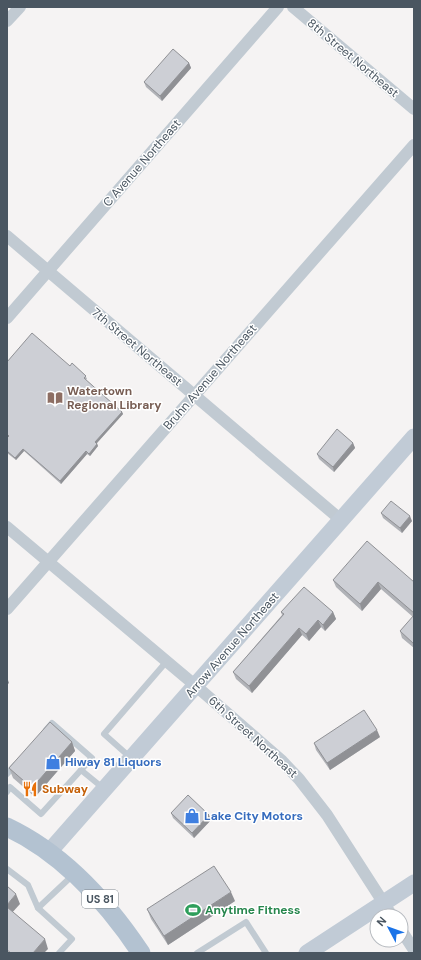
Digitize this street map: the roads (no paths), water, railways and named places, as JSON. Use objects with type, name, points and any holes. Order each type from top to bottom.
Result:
[{"type":"main road","name":"US 81","points":[[7,827],[49,852],[74,873],[113,914],[137,952]]},
{"type":"street","points":[[7,21],[20,7]]},
{"type":"street","name":"C Avenue Northeast","points":[[7,318],[278,7]]},
{"type":"street","name":"8th Street Northeast","points":[[292,7],[414,109]]},
{"type":"street","name":"Bruhn Avenue Northeast","points":[[7,609],[414,145]]},
{"type":"street","name":"7th Street Northeast","points":[[7,236],[341,520]]},
{"type":"street","name":"Arrow Avenue Northeast","points":[[49,852],[414,437]]},
{"type":"street","name":"6th Street Northeast","points":[[7,527],[264,744],[299,779],[327,815],[386,908]]},
{"type":"street","points":[[389,908],[414,883]]},
{"type":"street","points":[[307,953],[369,920]]},
{"type":"lane","points":[[132,758],[104,734],[167,661]]},
{"type":"lane","points":[[8,788],[41,814],[92,758],[52,723],[42,734]]},
{"type":"lane","points":[[7,774],[22,757]]},
{"type":"lane","points":[[81,770],[105,790]]},
{"type":"lane","points":[[7,869],[28,885],[38,908],[72,939],[59,953]]},
{"type":"lane","points":[[38,908],[74,873]]},
{"type":"lane","points":[[198,953],[246,922],[266,953]]},
{"type":"place","name":"Watertown Regional Library","points":[[55,398]]},
{"type":"place","name":"Hiway 81 Liquors","points":[[53,762]]},
{"type":"place","name":"Subway","points":[[30,789]]},
{"type":"place","name":"Lake City Motors","points":[[192,816]]},
{"type":"place","name":"Anytime Fitness","points":[[193,910]]}]
